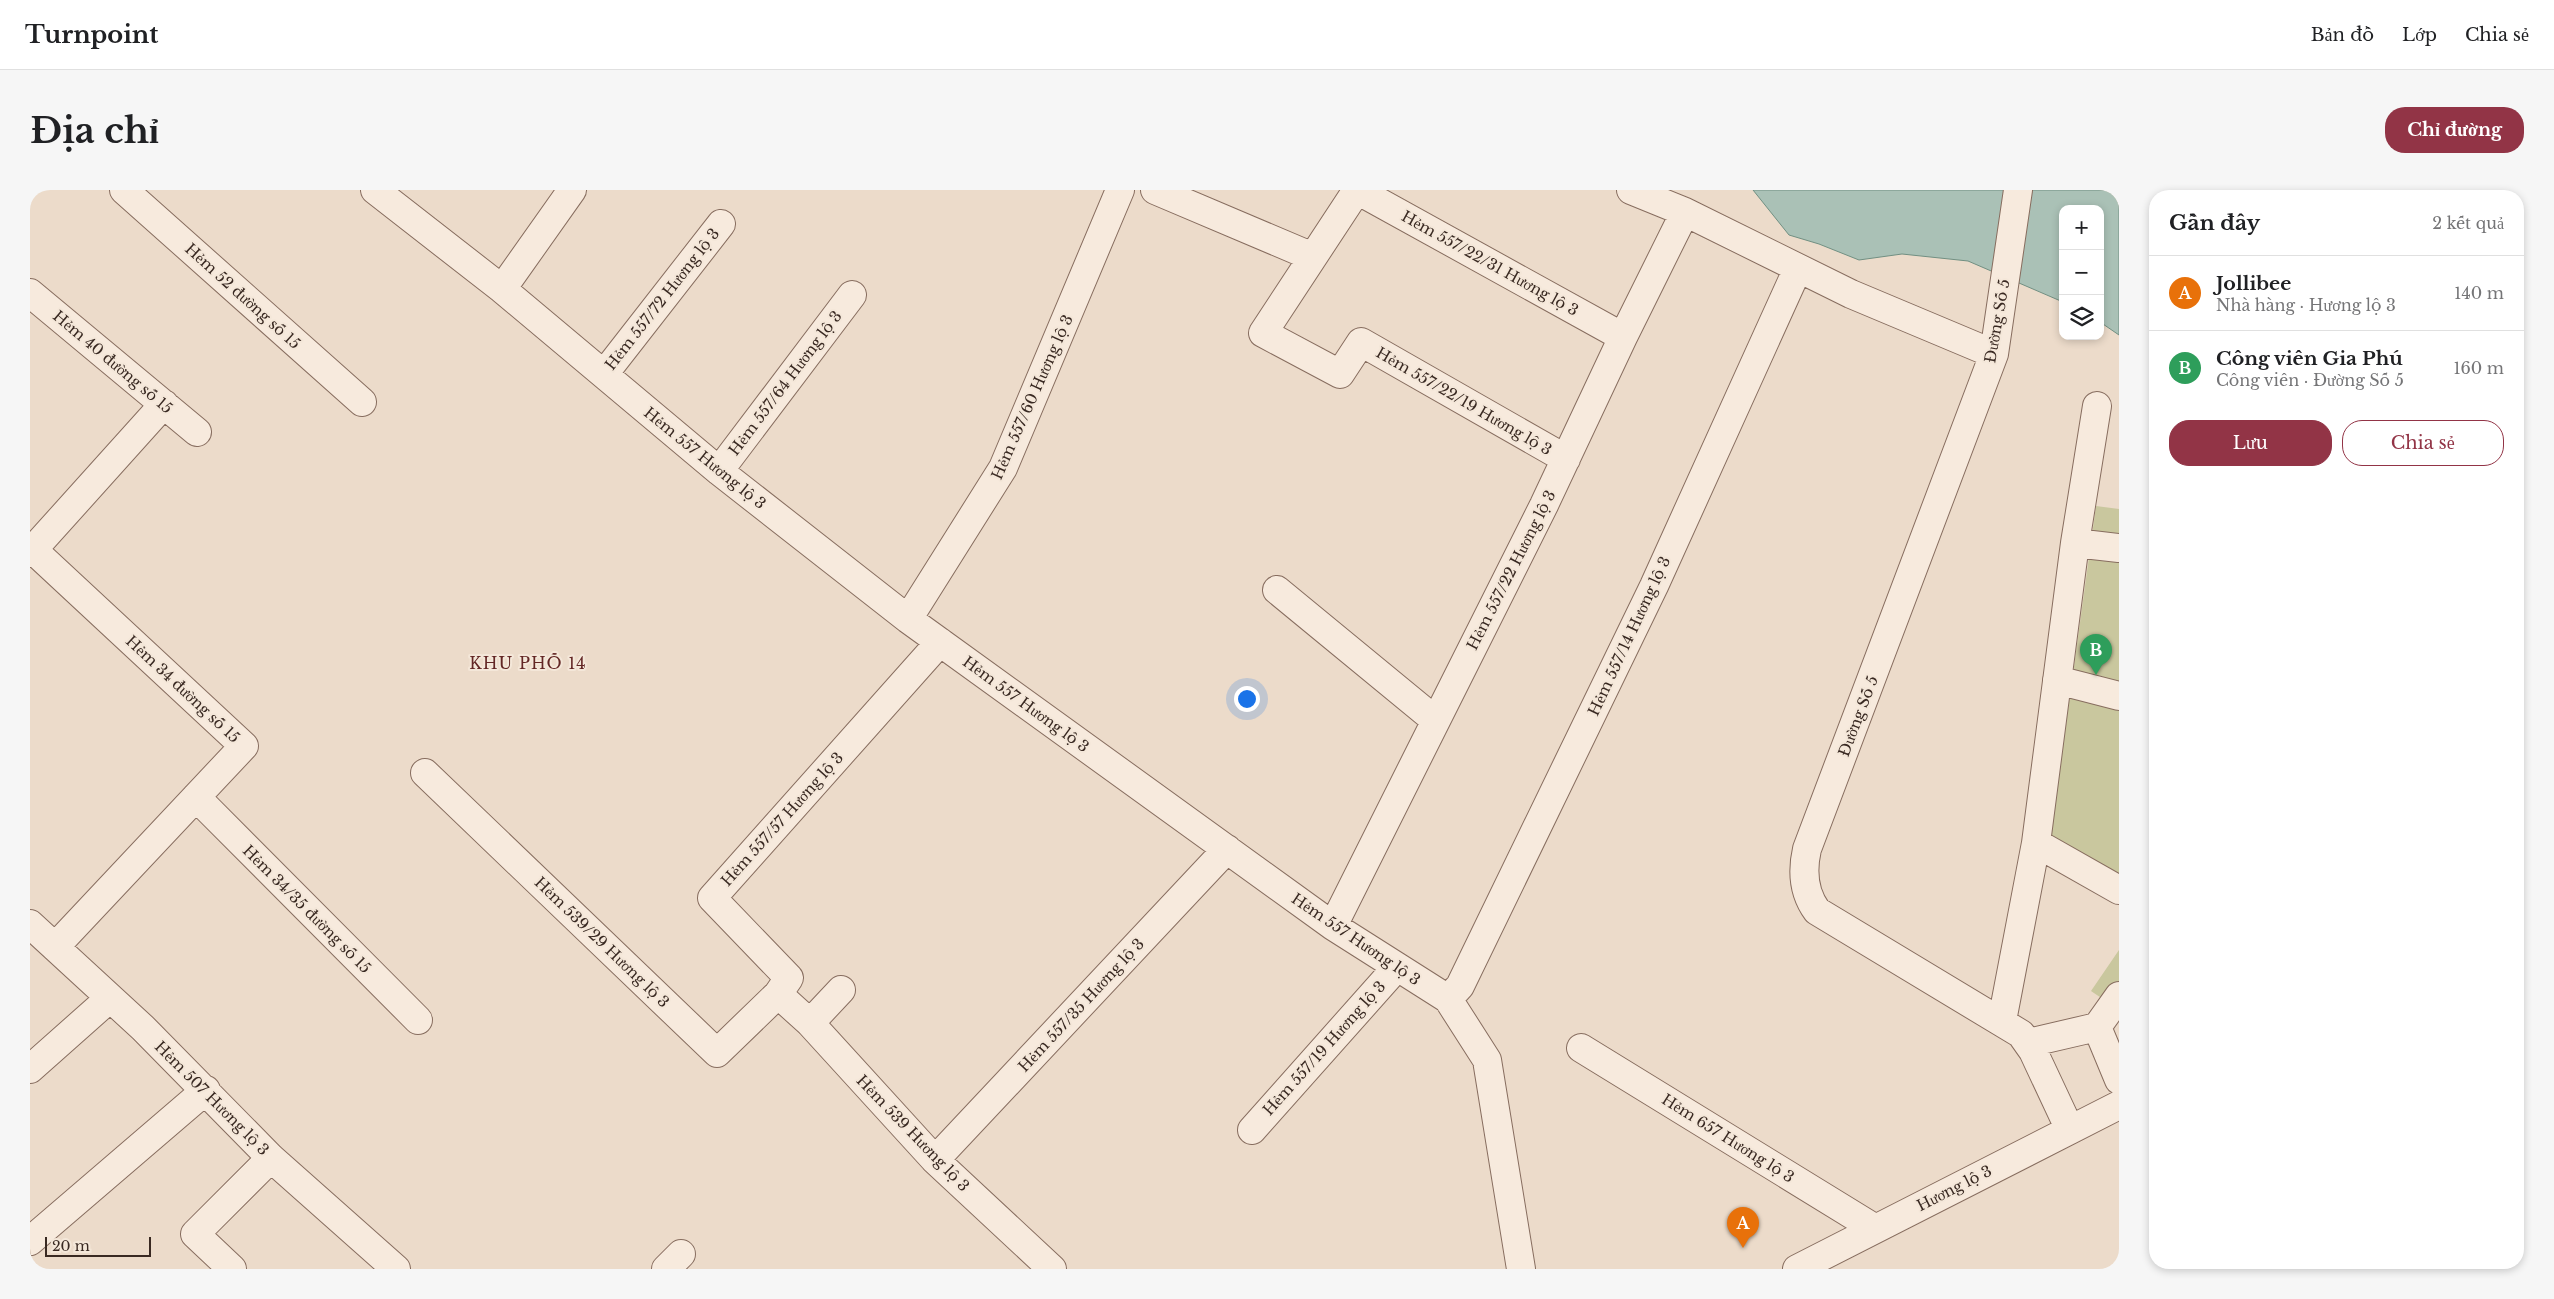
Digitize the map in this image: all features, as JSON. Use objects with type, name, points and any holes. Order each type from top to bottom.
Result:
[{"type":"street","name":"Hẻm 52 đường số 15","points":[[124,190],[362,402]]},
{"type":"street","name":"Hẻm 557 Hương lộ 3","points":[[375,190],[502,289],[719,472],[908,619],[1333,926],[1448,999],[1487,1060],[1521,1269]]},
{"type":"street","points":[[502,289],[572,190]]},
{"type":"street","name":"Hẻm 557/60 Hương lộ 3","points":[[908,619],[1003,468],[1120,190]]},
{"type":"street","points":[[1155,190],[1313,257],[1357,190]]},
{"type":"street","name":"Hẻm 557/22/31 Hương lộ 3","points":[[1357,190],[1623,337]]},
{"type":"street","points":[[1631,190],[1685,212],[1851,294],[1994,354]]},
{"type":"street","name":"Đường Số 5","points":[[2018,190],[1994,354],[1808,849],[1804,878],[1808,896],[1817,910],[2021,1034],[2028,1043],[2070,1130]]},
{"type":"street","name":"Hẻm 557/22 Hương lộ 3","points":[[1333,926],[1566,459],[1623,337],[1685,212]]},
{"type":"street","name":"Hẻm 557/72 Hương lộ 3","points":[[604,374],[721,224]]},
{"type":"street","name":"Hẻm 557/22/19 Hương lộ 3","points":[[1313,257],[1263,333],[1340,374],[1361,342],[1566,459]]},
{"type":"street","name":"Hẻm 557/14 Hương lộ 3","points":[[1448,999],[1460,986],[1654,586],[1798,268]]},
{"type":"street","name":"Hẻm 40 đường số 15","points":[[30,293],[197,432]]},
{"type":"street","name":"Hẻm 557/64 Hương lộ 3","points":[[719,472],[852,295]]},
{"type":"street","points":[[31,550],[164,404]]},
{"type":"street","points":[[2002,1021],[2036,843],[2075,542],[2097,406]]},
{"type":"street","points":[[2075,542],[2119,548]]},
{"type":"street","name":"Hẻm 34 đường số 15","points":[[31,550],[244,746],[55,947]]},
{"type":"street","points":[[1277,590],[1435,720]]},
{"type":"street","name":"Hẻm 557/57 Hương lộ 3","points":[[778,994],[790,978],[712,898],[940,642]]},
{"type":"street","points":[[2057,680],[2119,696]]},
{"type":"street","name":"Hẻm 539/29 Hương lộ 3","points":[[425,773],[717,1053],[778,994]]},
{"type":"street","name":"Hẻm 34/35 đường số 15","points":[[196,797],[418,1020]]},
{"type":"street","points":[[2036,843],[2119,890]]},
{"type":"street","name":"Hẻm 557/35 Hương lộ 3","points":[[935,1160],[1227,849]]},
{"type":"street","name":"Hẻm 507 Hương lộ 3","points":[[30,924],[206,1090],[271,1158],[396,1269]]},
{"type":"street","name":"Hẻm 557/19 Hương lộ 3","points":[[1252,1130],[1397,967]]},
{"type":"street","points":[[810,1023],[842,990]]},
{"type":"street","name":"Hẻm 539 Hương lộ 3","points":[[778,994],[810,1023],[935,1160],[1052,1269]]},
{"type":"street","points":[[2028,1043],[2097,1027],[2119,996]]},
{"type":"street","points":[[30,1069],[110,998]]},
{"type":"street","points":[[2097,1027],[2119,1080]]},
{"type":"street","name":"Hẻm 657 Hương lộ 3","points":[[1581,1048],[1874,1228]]},
{"type":"street","points":[[30,1241],[206,1090]]},
{"type":"street","name":"Hương lộ 3","points":[[1797,1269],[1874,1228],[2115,1107]]},
{"type":"street","points":[[232,1269],[195,1234],[271,1158]]},
{"type":"shaded area","points":[[1753,190],[2119,190],[2119,335],[2104,325],[2104,205],[2059,205],[2059,300],[1968,261],[1902,254],[1859,260],[1819,244],[1789,235]]},
{"type":"shaded area","points":[[2096,506],[2119,509],[2119,901],[2050,841]]},
{"type":"shaded area","points":[[2119,950],[2119,1010],[2091,991]]},
{"type":"place","name":"Công viên Gia Phú","points":[[2096,675]]},
{"type":"place","name":"Jollibee","points":[[1743,1248]]},
{"type":"district","name":"KHU PHỐ 14","points":[[528,663]]}]
